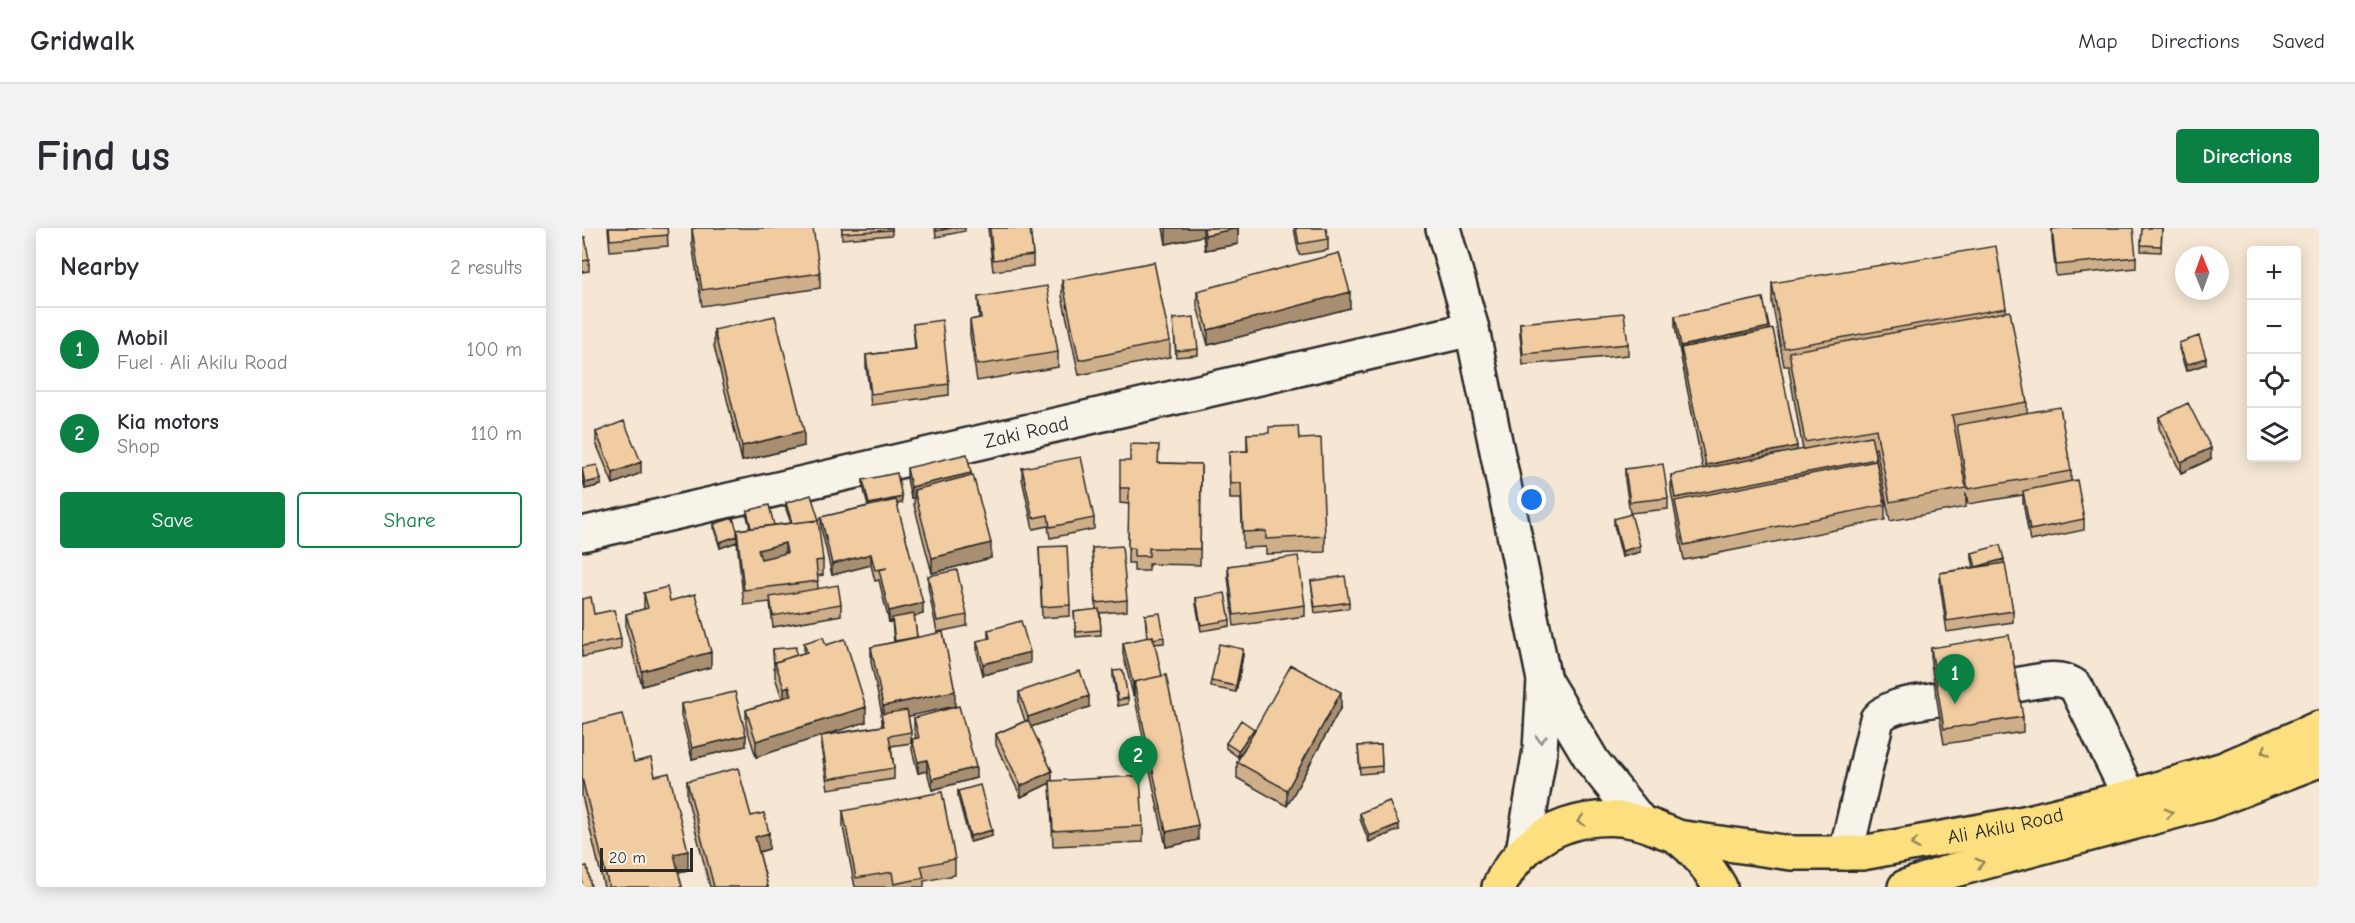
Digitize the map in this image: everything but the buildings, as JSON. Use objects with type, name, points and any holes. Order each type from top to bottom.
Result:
[{"type":"main road","name":"Ali Akilu Road","points":[[1677,837],[1791,853],[1862,853],[1949,838],[2130,797],[2224,769],[2319,728]]},
{"type":"main road","name":"Ali Akilu Road","points":[[1905,887],[1951,871],[2207,803],[2319,760]]},
{"type":"main road","points":[[1503,875],[1548,833],[1576,821],[1608,817],[1639,820],[1677,837],[1707,864],[1720,887]]},
{"type":"street","points":[[1443,228],[1472,329],[1544,680],[1540,750],[1503,875]]},
{"type":"street","name":"Zaki Road","points":[[582,534],[1472,329]]},
{"type":"street","points":[[2015,686],[2058,679],[2069,681],[2076,687],[2130,797]]},
{"type":"street","points":[[1544,680],[1593,762],[1639,820]]},
{"type":"street","points":[[1846,853],[1877,718],[1882,712],[1891,709],[1936,699]]},
{"type":"place","name":"Mobil","points":[[1955,704]]},
{"type":"place","name":"Kia motors","points":[[1138,786]]}]
